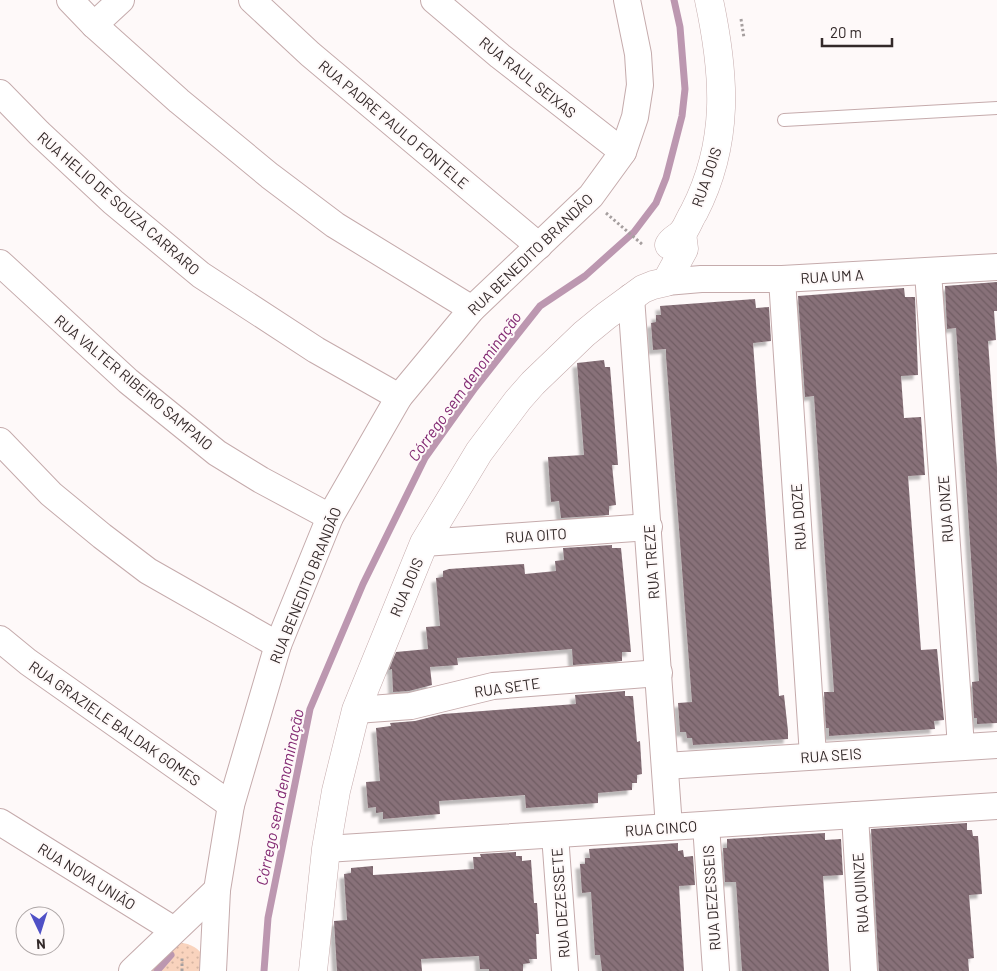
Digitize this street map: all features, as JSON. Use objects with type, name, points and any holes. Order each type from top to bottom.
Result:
[{"type":"street","points":[[70,0],[94,25],[179,101],[270,176],[335,224],[472,309]]},
{"type":"street","points":[[94,25],[121,0]]},
{"type":"street","name":"RUA PADRE PAULO FONTELE","points":[[252,0],[317,60],[539,246]]},
{"type":"street","name":"RUA RAUL SEIXAS","points":[[434,0],[500,56],[623,152]]},
{"type":"street","name":"RUA BENEDITO BRANDÃO","points":[[213,971],[217,890],[231,805],[278,644],[330,517],[399,397],[472,309],[591,196],[623,152],[635,117],[640,86],[638,54],[627,0]]},
{"type":"street","name":"RUA DOIS","points":[[312,971],[326,849],[336,791],[356,710],[424,543],[479,452],[518,400],[577,341],[650,288],[654,271],[671,241],[682,233],[705,188],[716,156],[721,89],[718,52],[709,0]]},
{"type":"street","name":"RUA HELIO DE SOUZA CARRARO","points":[[0,93],[39,133],[113,202],[201,275],[316,350],[399,397]]},
{"type":"street","name":"RUA VALTER RIBEIRO SAMPAIO","points":[[0,263],[128,381],[217,453],[261,480],[330,517]]},
{"type":"street","name":"RUA UM A","points":[[650,288],[701,279],[782,279],[997,267]]},
{"type":"street","name":"RUA ONZE","points":[[928,272],[961,747]]},
{"type":"street","name":"RUA DOZE","points":[[782,279],[813,756]]},
{"type":"street","name":"RUA TREZE","points":[[650,288],[648,527],[669,827]]},
{"type":"street","points":[[0,441],[51,494],[148,571],[278,644]]},
{"type":"street","name":"RUA OITO","points":[[424,543],[648,527]]},
{"type":"street","name":"RUA GRAZIELE BALDAK GOMES","points":[[0,638],[28,662],[231,805]]},
{"type":"street","name":"RUA SETE","points":[[356,710],[411,706],[493,686],[659,673]]},
{"type":"street","name":"RUA SEIS","points":[[665,766],[961,747],[997,749]]},
{"type":"street","name":"RUA CINCO","points":[[326,849],[997,806]]},
{"type":"street","name":"RUA QUINZE","points":[[854,815],[864,971]]},
{"type":"street","name":"RUA NOVA UNIÃO","points":[[0,822],[174,930]]},
{"type":"street","name":"RUA DEZESSEIS","points":[[706,825],[716,971]]},
{"type":"street","name":"RUA DEZESSETE","points":[[555,835],[565,971]]},
{"type":"street","points":[[132,971],[217,890]]},
{"type":"lane","points":[[784,120],[997,108]]},
{"type":"path","points":[[618,223],[644,245]]},
{"type":"shaded area","points":[[178,943],[190,945],[200,952],[204,960],[204,971],[150,971]]},
{"type":"building","points":[[997,282],[997,311],[994,311],[996,340],[988,341],[997,467],[997,723],[977,724],[977,718],[974,718],[972,682],[979,681],[956,328],[947,329],[945,286]]},
{"type":"building","points":[[904,288],[905,297],[915,297],[918,375],[901,376],[904,418],[921,417],[925,475],[908,476],[921,650],[937,649],[944,720],[934,721],[935,729],[829,736],[829,728],[826,728],[824,692],[834,692],[814,396],[805,397],[798,296]]},
{"type":"building","points":[[755,299],[756,308],[769,307],[771,341],[753,343],[779,696],[784,695],[788,739],[693,745],[692,738],[687,738],[686,732],[680,732],[678,703],[692,702],[666,349],[653,350],[651,323],[656,322],[656,315],[661,315],[660,306]]},
{"type":"building","points":[[604,360],[605,367],[610,367],[611,379],[618,465],[612,465],[616,505],[609,506],[609,515],[561,518],[559,501],[551,502],[548,457],[584,455],[577,363]]},
{"type":"building","points":[[612,545],[612,548],[621,548],[631,652],[622,652],[622,661],[573,665],[572,649],[457,658],[458,665],[430,667],[432,685],[409,691],[393,692],[392,669],[389,670],[396,652],[428,649],[426,627],[440,626],[436,578],[443,577],[443,571],[524,564],[525,574],[556,571],[555,561],[564,560],[563,548]]},
{"type":"building","points":[[625,691],[625,696],[633,696],[637,742],[640,741],[642,774],[637,775],[637,783],[632,783],[632,790],[598,793],[598,803],[526,808],[525,795],[439,801],[440,814],[383,819],[383,812],[376,813],[376,807],[368,808],[366,782],[380,781],[376,728],[391,726],[390,723],[415,721],[443,714],[576,704],[575,695]]},
{"type":"building","points":[[967,823],[967,830],[972,830],[973,836],[978,836],[982,894],[969,895],[974,958],[968,959],[969,971],[879,971],[871,829]]},
{"type":"building","points":[[825,833],[825,840],[841,839],[843,875],[823,876],[829,971],[742,971],[736,882],[725,882],[723,848],[727,848],[727,839]]},
{"type":"building","points":[[678,843],[678,851],[683,850],[684,857],[693,856],[695,885],[679,886],[684,971],[602,971],[600,955],[595,955],[591,892],[582,893],[580,864],[585,864],[585,858],[590,858],[589,849]]},
{"type":"building","points":[[516,852],[516,856],[522,856],[522,861],[531,860],[534,903],[537,903],[539,934],[536,934],[537,959],[529,959],[530,963],[523,964],[523,971],[489,971],[489,969],[480,969],[479,956],[421,959],[422,971],[337,971],[334,921],[347,920],[344,874],[351,873],[351,868],[373,866],[373,875],[474,869],[473,857],[481,857],[480,854]]},
{"type":"waterway","name":"Córrego sem denominação","points":[[264,971],[268,918],[310,709],[363,584],[425,458],[475,388],[540,306],[585,276],[634,232],[656,203],[666,178],[682,116],[685,89],[680,27],[674,0]]},
{"type":"waterway","points":[[157,971],[171,955]]}]
